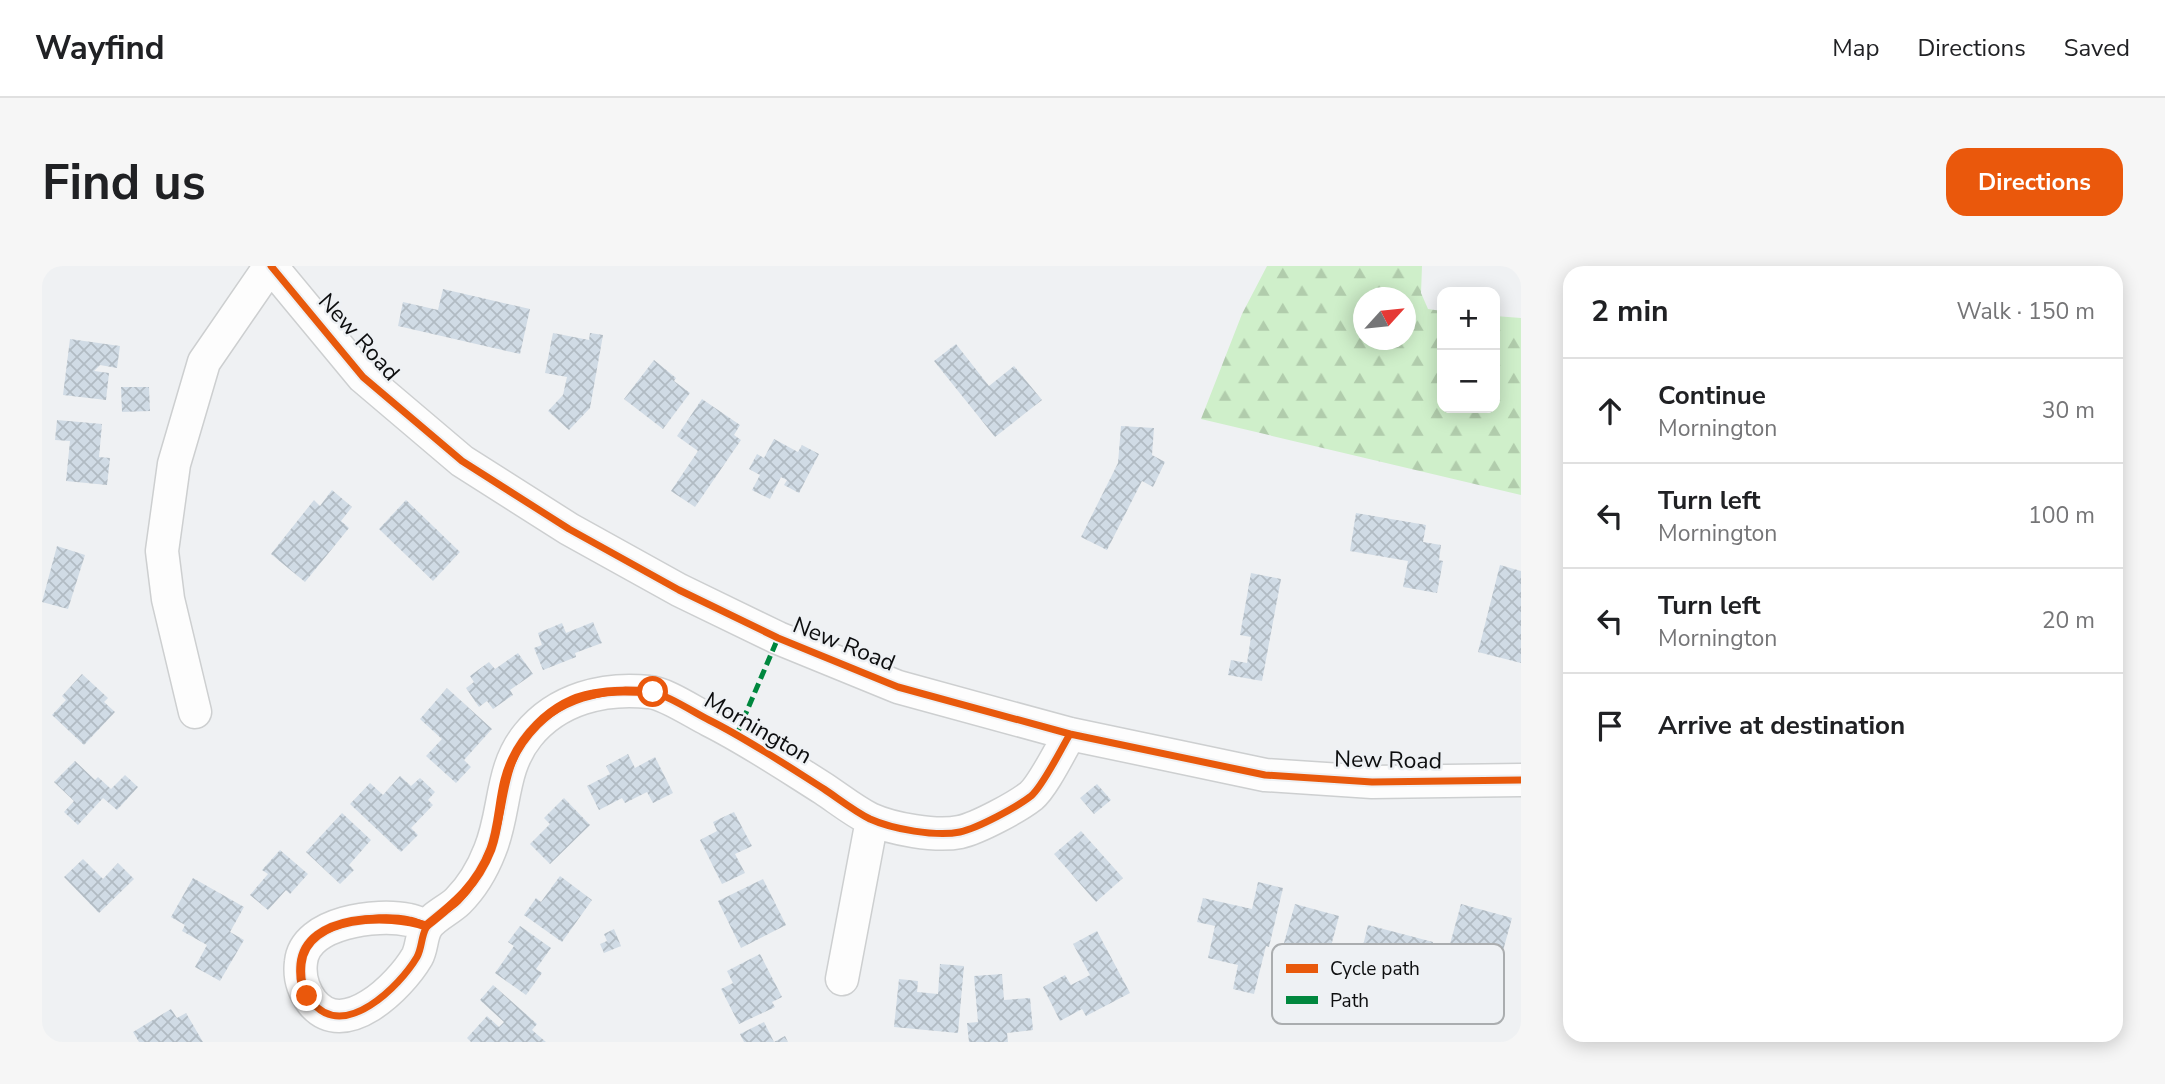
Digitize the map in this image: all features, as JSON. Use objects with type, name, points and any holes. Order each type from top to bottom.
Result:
[{"type":"street","points":[[195,712],[168,599],[162,551],[174,464],[204,362],[271,266]]},
{"type":"street","name":"New Road","points":[[271,266],[363,377],[462,461],[569,529],[680,590],[778,638],[898,687],[1070,734],[1265,775],[1373,782],[1521,780]]},
{"type":"street","name":"Mornington","points":[[426,926],[459,901],[474,881],[491,848],[505,779],[514,755],[527,735],[544,718],[590,694],[617,691],[653,692],[737,734],[872,820],[920,832],[960,832],[1001,814],[1033,794],[1070,734]]},
{"type":"street","points":[[842,979],[872,820]]},
{"type":"green space","points":[[1267,266],[1422,266],[1421,293],[1428,309],[1437,310],[1437,413],[1500,413],[1500,316],[1521,318],[1521,495],[1201,419],[1242,314]]},
{"type":"building","points":[[443,289],[530,309],[520,354],[398,326],[403,302],[438,310]]},
{"type":"building","points":[[553,333],[589,340],[590,333],[603,335],[590,408],[569,430],[548,411],[563,395],[567,377],[545,373]]},
{"type":"building","points":[[70,339],[120,346],[117,368],[100,365],[94,371],[109,373],[106,400],[63,395]]},
{"type":"building","points":[[956,344],[989,386],[1014,366],[1042,400],[995,437],[934,361]]},
{"type":"building","points":[[654,360],[690,393],[663,429],[624,399]]},
{"type":"building","points":[[121,387],[149,387],[150,411],[122,412]]},
{"type":"building","points":[[702,399],[740,425],[734,435],[741,440],[695,507],[671,491],[698,451],[677,436]]},
{"type":"building","points":[[57,420],[102,424],[99,457],[110,458],[107,485],[66,481],[70,441],[55,440]]},
{"type":"building","points":[[1121,426],[1154,428],[1152,455],[1165,462],[1153,487],[1142,481],[1107,550],[1081,537],[1118,463]]},
{"type":"building","points":[[774,439],[798,452],[802,445],[819,454],[799,493],[784,485],[787,480],[781,477],[770,499],[752,490],[760,475],[749,469],[757,454],[764,458]]},
{"type":"building","points":[[332,490],[352,507],[341,521],[349,528],[305,582],[271,554],[314,500],[320,506]]},
{"type":"building","points":[[406,500],[460,552],[433,581],[379,529]]},
{"type":"building","points":[[1356,513],[1426,525],[1423,542],[1441,545],[1439,560],[1443,561],[1437,593],[1403,587],[1408,561],[1350,551]]},
{"type":"building","points":[[57,546],[85,555],[68,609],[42,602]]},
{"type":"building","points":[[1500,565],[1521,571],[1521,663],[1478,652]]},
{"type":"building","points":[[1251,573],[1281,579],[1262,681],[1228,675],[1231,660],[1247,663],[1251,637],[1240,635]]},
{"type":"building","points":[[593,622],[602,643],[575,653],[576,657],[543,670],[534,648],[542,645],[538,633],[562,623],[566,633]]},
{"type":"building","points":[[518,653],[533,674],[510,690],[513,695],[493,709],[487,701],[479,707],[466,688],[474,682],[470,676],[489,662],[495,669]]},
{"type":"building","points":[[82,674],[108,698],[104,702],[115,712],[84,745],[52,715],[66,700],[62,696]]},
{"type":"building","points":[[447,688],[492,729],[464,760],[471,767],[456,783],[426,756],[442,739],[420,719]]},
{"type":"building","points":[[628,754],[635,768],[655,757],[673,793],[653,803],[647,792],[625,803],[622,798],[599,810],[587,786],[610,774],[606,766]]},
{"type":"building","points":[[75,761],[95,780],[98,777],[111,789],[125,775],[138,787],[117,810],[103,798],[78,825],[64,812],[74,801],[54,782]]},
{"type":"building","points":[[400,776],[411,786],[420,778],[435,792],[428,800],[433,805],[411,828],[418,835],[401,852],[350,804],[370,783],[383,795]]},
{"type":"building","points":[[1097,784],[1111,800],[1094,814],[1080,798]]},
{"type":"building","points":[[564,798],[590,825],[550,864],[530,844],[550,824],[544,818]]},
{"type":"building","points":[[734,812],[752,846],[735,854],[745,873],[722,884],[700,840],[717,831],[713,822]]},
{"type":"building","points":[[342,813],[371,840],[349,865],[354,870],[340,884],[306,852]]},
{"type":"building","points":[[1081,831],[1123,878],[1096,902],[1054,854]]},
{"type":"building","points":[[280,850],[308,874],[290,894],[286,890],[268,910],[250,895],[268,874],[262,870]]},
{"type":"building","points":[[83,859],[103,879],[118,863],[134,879],[99,913],[64,877]]},
{"type":"building","points":[[560,876],[592,900],[562,942],[524,915],[536,898],[541,902]]},
{"type":"building","points":[[193,878],[244,907],[230,932],[244,940],[220,981],[195,967],[207,945],[182,931],[185,925],[171,917]]},
{"type":"building","points":[[763,879],[786,925],[741,948],[718,901]]},
{"type":"building","points":[[1258,882],[1283,888],[1254,994],[1233,989],[1238,965],[1208,958],[1215,926],[1197,922],[1203,898],[1252,909]]},
{"type":"building","points":[[1295,904],[1339,916],[1332,944],[1284,944]]},
{"type":"building","points":[[1461,904],[1512,918],[1504,947],[1504,944],[1450,944]]},
{"type":"building","points":[[1368,925],[1433,942],[1433,944],[1363,944]]},
{"type":"building","points":[[520,926],[551,948],[536,969],[542,973],[526,995],[495,973],[514,946],[508,942]]},
{"type":"building","points":[[614,929],[621,946],[604,953],[600,944],[607,941],[604,934]]},
{"type":"building","points":[[1097,931],[1130,993],[1086,1016],[1082,1009],[1060,1021],[1043,987],[1065,975],[1071,985],[1090,975],[1073,944]]},
{"type":"building","points":[[760,954],[782,997],[772,1002],[775,1007],[739,1024],[721,989],[733,983],[727,971]]},
{"type":"building","points":[[940,964],[964,966],[958,1033],[894,1027],[899,979],[918,981],[917,992],[938,994]]},
{"type":"building","points":[[1002,974],[1004,1000],[1030,998],[1033,1030],[1007,1033],[1008,1042],[969,1042],[967,1023],[978,1022],[974,976]]},
{"type":"building","points":[[493,985],[537,1024],[532,1030],[546,1042],[471,1042],[467,1038],[487,1016],[499,1027],[504,1022],[480,1000]]},
{"type":"building","points":[[171,1009],[177,1018],[186,1013],[203,1042],[139,1042],[133,1032]]},
{"type":"building","points":[[764,1022],[774,1042],[744,1042],[740,1034]]},
{"type":"building","points":[[785,1036],[788,1042],[774,1042]]},
{"type":"marked path","points":[[737,734],[778,638]]},
{"type":"cycle path","points":[[271,266],[363,377],[462,461],[569,529],[679,590],[778,638],[898,687],[1070,734],[1265,775],[1372,782],[1521,780]]},
{"type":"cycle path","points":[[426,926],[409,920],[379,918],[344,923],[328,929],[305,948],[301,962],[301,978],[312,1002],[325,1013],[340,1016],[355,1013],[385,995],[398,982],[417,957],[424,931],[429,924],[463,896],[484,864],[495,835],[508,776],[519,748],[528,735],[553,712],[582,698],[615,692],[656,693],[753,744],[870,819],[927,833],[968,830],[1025,801],[1041,784],[1070,734]]},
{"type":"route","points":[[307,996],[300,973],[302,951],[319,935],[353,920],[390,918],[410,920],[426,926],[459,901],[474,881],[491,848],[505,779],[514,755],[527,735],[544,718],[590,694],[617,691],[653,692]]}]
